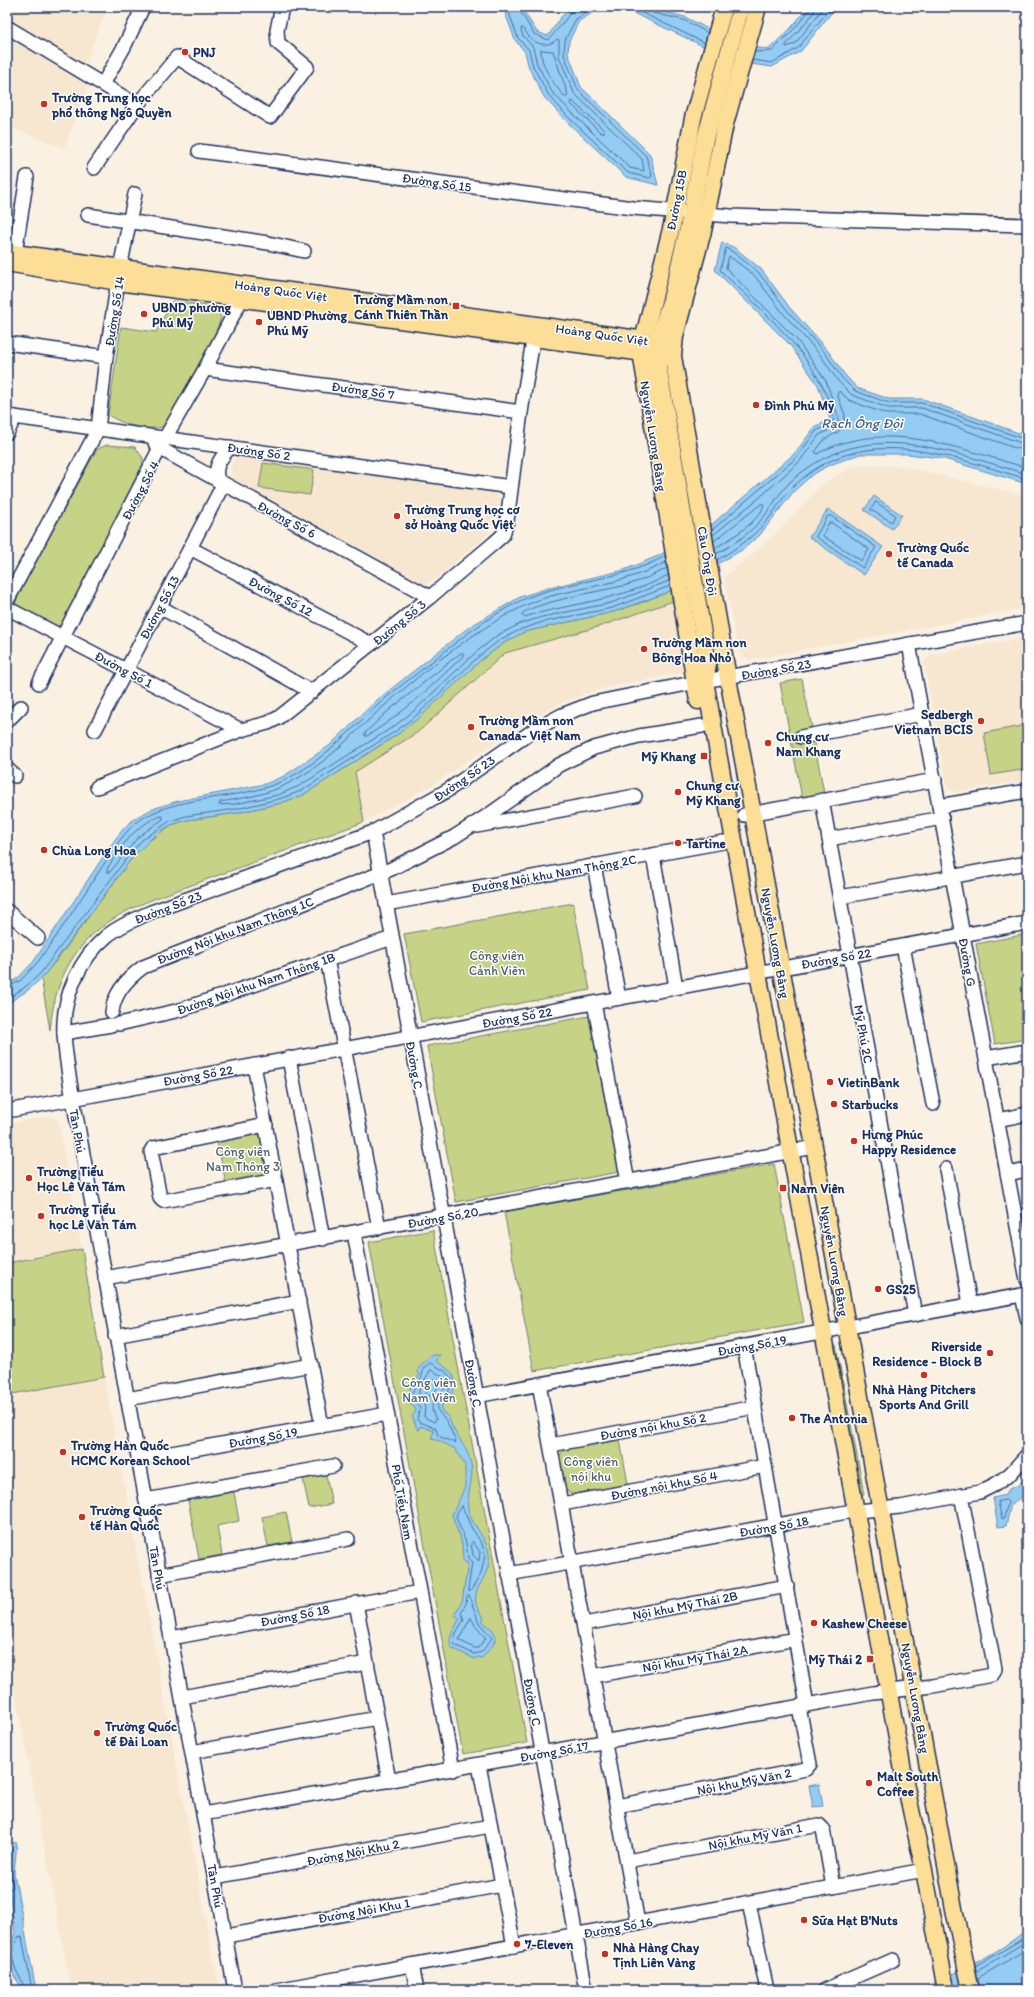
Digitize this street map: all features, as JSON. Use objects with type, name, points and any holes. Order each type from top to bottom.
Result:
[{"type":"main road","name":"Đường 15B","points":[[642,346],[675,212],[693,118],[724,7]]},
{"type":"main road","name":"Đường 15B","points":[[699,214],[705,139],[741,7]]},
{"type":"main road","name":"Đường 15B","points":[[666,349],[699,214],[758,7]]},
{"type":"main road","name":"Hoàng Quốc Việt","points":[[10,256],[242,298],[535,332]]},
{"type":"main road","name":"Hoàng Quốc Việt","points":[[119,275],[666,349]]},
{"type":"main road","name":"Nguyễn Lương Bằng","points":[[642,346],[667,520],[684,614],[711,680],[748,814],[764,971],[864,1511],[909,1689],[939,1917]]},
{"type":"main road","name":"Nguyễn Lương Bằng","points":[[666,349],[659,375],[684,517]]},
{"type":"main road","name":"Cầu Ông Đội","points":[[666,349],[700,514],[716,608]]},
{"type":"main road","name":"Cầu Ông Đội","points":[[684,517],[700,611]]},
{"type":"main road","name":"Nguyễn Lương Bằng","points":[[716,608],[711,680],[702,726],[723,842],[764,971]]},
{"type":"main road","name":"Nguyễn Lương Bằng","points":[[700,611],[708,664],[864,1511],[885,1692],[919,1871],[939,1917]]},
{"type":"main road","points":[[935,1990],[939,1917]]},
{"type":"main road","points":[[939,1917],[946,1990]]},
{"type":"main road","points":[[939,1917],[960,1990]]},
{"type":"main road","points":[[939,1917],[971,1990]]},
{"type":"street","points":[[103,84],[124,47],[143,7]]},
{"type":"street","points":[[94,168],[137,105],[177,58],[238,95],[270,117],[307,67],[278,44],[277,30],[282,7]]},
{"type":"street","points":[[7,27],[137,105]]},
{"type":"street","name":"Đường Số 15","points":[[199,151],[633,208],[675,212],[1027,225]]},
{"type":"street","points":[[10,256],[27,177]]},
{"type":"street","name":"Đường Số 14","points":[[98,429],[106,357],[119,275],[135,194]]},
{"type":"street","points":[[88,215],[268,243],[304,251]]},
{"type":"street","name":"Đường Số 4","points":[[39,683],[163,444],[205,369],[242,298]]},
{"type":"street","name":"Đường Số 3","points":[[97,787],[241,730],[268,723],[278,718],[430,597],[503,534],[507,521],[521,412],[535,332]]},
{"type":"street","points":[[7,343],[106,357]]},
{"type":"street","name":"Đường Số 7","points":[[205,369],[521,412]]},
{"type":"street","points":[[7,433],[11,417],[98,429],[7,601]]},
{"type":"street","name":"Đường Số 6","points":[[98,429],[148,436],[163,444],[220,483],[430,597]]},
{"type":"street","name":"Đường Số 2","points":[[163,444],[230,447],[511,487]]},
{"type":"street","points":[[220,483],[216,475],[218,462],[230,447]]},
{"type":"street","name":"Đường Số 13","points":[[95,730],[190,548],[220,483]]},
{"type":"street","name":"Đường Số 12","points":[[190,548],[371,644]]},
{"type":"street","points":[[160,607],[312,692]]},
{"type":"street","name":"Đường Số 1","points":[[7,608],[241,730]]},
{"type":"street","name":"Đường Số 23","points":[[72,1098],[64,1033],[66,1007],[74,980],[91,954],[113,931],[151,912],[373,832],[448,790],[520,739],[562,715],[608,699],[1027,623]]},
{"type":"street","name":"Đường G","points":[[909,644],[997,1120],[1008,1174],[1022,1227],[1027,1280]]},
{"type":"street","points":[[7,720],[21,707]]},
{"type":"street","points":[[801,737],[922,714]]},
{"type":"street","name":"Đường Nội khu Nam Thông 1C","points":[[114,1020],[116,998],[126,982],[136,972],[150,963],[380,874],[436,847],[470,827],[547,773],[582,753],[621,740],[702,726]]},
{"type":"street","points":[[748,814],[935,780]]},
{"type":"street","points":[[829,839],[1027,791]]},
{"type":"street","points":[[470,827],[635,796]]},
{"type":"street","name":"Mỹ Phú 2C","points":[[822,800],[915,1314]]},
{"type":"street","name":"Đường C","points":[[373,832],[586,1990]]},
{"type":"street","name":"Đường Nội khu Nam Thông 2C","points":[[386,904],[723,842]]},
{"type":"street","points":[[653,855],[676,987]]},
{"type":"street","points":[[840,897],[1027,863]]},
{"type":"street","points":[[594,865],[619,998]]},
{"type":"street","points":[[7,911],[38,938]]},
{"type":"street","name":"Đường Số 22","points":[[7,1111],[1027,923]]},
{"type":"street","name":"Đường Nội khu Nam Thông 1B","points":[[64,1033],[114,1020],[180,1010],[392,938]]},
{"type":"street","points":[[903,946],[933,1104]]},
{"type":"street","points":[[327,959],[379,1228]]},
{"type":"street","points":[[594,1003],[628,1182]]},
{"type":"street","points":[[986,1058],[1027,1050]]},
{"type":"street","points":[[289,1058],[324,1239]]},
{"type":"street","points":[[254,1065],[322,1426]]},
{"type":"street","name":"Tân Phú","points":[[72,1098],[236,1990]]},
{"type":"street","points":[[997,1120],[1027,1114]]},
{"type":"street","points":[[266,1126],[153,1148],[151,1151],[160,1198],[163,1201],[276,1180]]},
{"type":"street","name":"Đường Số 20","points":[[105,1278],[798,1151]]},
{"type":"street","points":[[946,1169],[970,1304]]},
{"type":"street","points":[[1008,1174],[1027,1170]]},
{"type":"street","name":"Phố Tiểu Nam","points":[[354,1233],[452,1770]]},
{"type":"street","points":[[1025,1294],[1027,1318]]},
{"type":"street","name":"Đường Số 19","points":[[476,1396],[1025,1294]]},
{"type":"street","points":[[115,1336],[299,1301]]},
{"type":"street","name":"Nội khu Mỹ Văn 2","points":[[617,1806],[806,1769],[810,1764],[796,1639],[744,1346]]},
{"type":"street","points":[[127,1399],[311,1365]]},
{"type":"street","points":[[539,1384],[638,1923]]},
{"type":"street","name":"Đường nội khu Số 2","points":[[551,1445],[755,1407]]},
{"type":"street","name":"Đường Số 19","points":[[138,1459],[387,1414]]},
{"type":"street","name":"Đường Số 18","points":[[509,1574],[776,1525],[980,1492],[996,1484],[1010,1474],[1027,1455]]},
{"type":"street","points":[[146,1500],[333,1466]]},
{"type":"street","name":"Đường nội khu Số 4","points":[[562,1504],[765,1466]]},
{"type":"street","name":"Đường Số 17","points":[[203,1814],[803,1706],[990,1676],[995,1671],[961,1495]]},
{"type":"street","points":[[159,1575],[348,1539]]},
{"type":"street","name":"Nội khu Mỹ Thái 2B","points":[[584,1624],[786,1586]]},
{"type":"street","name":"Đường Số 18","points":[[171,1638],[420,1592]]},
{"type":"street","points":[[356,1604],[389,1781]]},
{"type":"street","name":"Nội khu Mỹ Thái 2A","points":[[593,1676],[796,1639]]},
{"type":"street","points":[[182,1697],[367,1663]]},
{"type":"street","points":[[192,1752],[377,1718]]},
{"type":"street","points":[[478,1765],[514,1946]]},
{"type":"street","name":"Nội khu Mỹ Văn 1","points":[[627,1861],[819,1825],[823,1829],[834,1887]]},
{"type":"street","name":"Đường Nội Khu 2","points":[[215,1877],[490,1826]]},
{"type":"street","name":"Đường Số 16","points":[[276,1990],[919,1871]]},
{"type":"street","name":"Đường Nội Khu 1","points":[[226,1936],[502,1885]]},
{"type":"street","points":[[749,1903],[767,1990]]},
{"type":"street","points":[[825,1990],[893,1960]]},
{"type":"street","points":[[412,1965],[417,1990]]},
{"type":"shaded area","points":[[7,7],[107,7],[84,68],[7,22]]},
{"type":"shaded area","name":"Trường Trung học phổ thông Ngô Quyền","points":[[7,35],[90,82],[64,148],[7,126]]},
{"type":"shaded area","name":"Trường Trung học cơ sở Hoàng Quốc Việt","points":[[243,455],[493,490],[497,493],[500,500],[488,534],[436,579],[424,584],[236,481],[231,475],[231,464],[237,457]]},
{"type":"shaded area","name":"Trường Quốc tế Canada","points":[[852,466],[901,466],[1027,496],[1027,608],[749,660],[739,653],[724,578],[780,530],[820,486]]},
{"type":"shaded area","name":"Trường Mầm non Canada- Việt Nam","points":[[676,600],[687,672],[610,687],[584,694],[562,703],[525,722],[434,784],[364,822],[355,772],[418,732],[505,653],[601,626]]},
{"type":"shaded area","name":"Sedbergh Vietnam BCIS","points":[[1027,637],[1027,780],[956,792],[947,787],[924,663],[930,655]]},
{"type":"shaded area","name":"Trường Tiểu học Lê Văn Tám","points":[[50,1116],[58,1120],[82,1249],[7,1263],[7,1124]]},
{"type":"shaded area","name":"Trường Quốc tế Đài Loan","points":[[104,1377],[218,1985],[193,1990],[71,1990],[7,1649],[7,1395]]},
{"type":"green space","points":[[172,301],[217,307],[221,318],[215,334],[165,426],[158,428],[143,428],[121,422],[108,415],[121,327],[156,332]]},
{"type":"green space","points":[[107,445],[135,447],[143,458],[143,466],[63,623],[57,627],[52,626],[20,609],[16,604],[16,599],[97,449]]},
{"type":"green space","points":[[263,463],[314,470],[310,495],[259,488]]},
{"type":"green space","points":[[674,589],[676,600],[601,626],[505,653],[418,732],[355,772],[364,822],[145,902],[130,909],[102,927],[80,948],[66,969],[57,992],[50,1030],[41,978],[56,961],[132,858],[145,844],[171,825],[187,820],[237,813],[281,803],[303,795],[398,734],[481,660],[504,643],[524,632],[613,612],[643,602]]},
{"type":"green space","points":[[802,679],[812,728],[797,731],[793,735],[793,739],[795,742],[800,744],[814,741],[824,793],[802,798],[780,683]]},
{"type":"green space","points":[[1027,725],[1027,769],[991,775],[984,733]]},
{"type":"green space","name":"Công viên Cảnh Viên","points":[[573,903],[590,990],[421,1022],[404,934]]},
{"type":"green space","points":[[1027,934],[1027,1039],[995,1044],[976,944]]},
{"type":"green space","points":[[589,1016],[619,1172],[456,1202],[427,1046]]},
{"type":"green space","name":"Công viên Nam Thông 3","points":[[257,1133],[262,1136],[268,1171],[265,1176],[226,1184],[217,1141]]},
{"type":"green space","points":[[774,1164],[804,1322],[534,1371],[504,1212]]},
{"type":"green space","name":"Công viên Nam Viên","points":[[433,1230],[527,1743],[463,1754],[369,1242]]},
{"type":"green space","points":[[82,1249],[104,1377],[7,1395],[7,1263]]},
{"type":"green space","points":[[832,1343],[836,1345],[864,1493],[862,1496]]},
{"type":"green space","name":"Công viên nội khu","points":[[620,1440],[628,1484],[573,1494],[566,1491],[559,1456],[564,1450]]},
{"type":"green space","points":[[326,1475],[332,1504],[309,1508],[303,1479]]},
{"type":"green space","points":[[234,1492],[239,1521],[217,1526],[222,1555],[199,1559],[188,1500]]},
{"type":"green space","points":[[286,1512],[292,1542],[268,1546],[262,1517]]},
{"type":"water","points":[[503,7],[521,7],[537,32],[548,36],[561,17],[572,7],[646,7],[685,17],[743,47],[769,49],[791,28],[808,7],[836,7],[801,51],[772,67],[737,62],[629,11],[597,10],[579,21],[569,41],[568,53],[581,87],[650,154],[658,185],[626,177],[565,120],[544,97],[529,68],[525,52],[515,40]]},
{"type":"water","name":"Rạch Ông Đội","points":[[722,242],[735,248],[761,269],[790,308],[828,351],[845,375],[857,388],[889,399],[923,399],[1027,436],[1027,484],[941,458],[907,454],[860,454],[827,466],[811,476],[794,491],[759,536],[742,550],[666,593],[613,612],[524,632],[504,643],[481,660],[420,717],[398,734],[303,795],[281,803],[237,813],[187,820],[171,825],[158,832],[132,858],[43,977],[28,990],[7,1004],[7,985],[19,977],[34,961],[113,842],[124,828],[135,818],[152,809],[178,801],[265,784],[284,776],[329,746],[377,700],[469,627],[520,597],[548,588],[624,570],[658,556],[711,525],[794,454],[814,428],[830,419],[818,385],[790,345],[715,270]]},
{"type":"water","points":[[874,496],[902,515],[892,529],[864,510]]},
{"type":"water","points":[[828,509],[883,547],[864,575],[809,537]]},
{"type":"water","points":[[434,1355],[440,1355],[436,1361],[449,1370],[454,1378],[454,1387],[449,1402],[443,1403],[441,1409],[443,1413],[448,1415],[453,1428],[469,1457],[472,1477],[468,1501],[469,1513],[486,1543],[489,1554],[489,1564],[476,1593],[476,1601],[478,1609],[484,1618],[482,1621],[493,1630],[496,1638],[493,1645],[482,1658],[478,1657],[475,1659],[454,1649],[453,1650],[450,1641],[460,1618],[454,1615],[462,1602],[468,1563],[463,1561],[462,1544],[452,1515],[465,1487],[465,1465],[455,1449],[440,1441],[431,1439],[434,1431],[420,1426],[418,1431],[412,1416],[416,1409],[410,1404],[410,1388],[420,1374],[417,1371],[429,1358]]},
{"type":"water","points":[[1027,1475],[1027,1488],[1023,1496],[1011,1504],[1006,1526],[998,1527],[993,1498],[1005,1495],[1009,1489],[1019,1485]]},
{"type":"water","points":[[819,1784],[823,1806],[813,1807],[809,1786]]},
{"type":"water","points":[[9,1842],[17,1843],[14,1873],[36,1990],[23,1990],[12,1972],[8,1953],[15,1933],[8,1883]]},
{"type":"water","points":[[1027,1929],[1027,1990],[920,1990],[989,1955],[1015,1939]]},
{"type":"place","name":"PNJ","points":[[185,52]]},
{"type":"place","name":"Trường Trung học phổ thông Ngô Quyền","points":[[44,104]]},
{"type":"place","name":"Trường Mầm non Cánh Thiên Thần","points":[[456,306]]},
{"type":"place","name":"UBND phường Phú Mỹ","points":[[144,314]]},
{"type":"place","name":"UBND Phường Phú Mỹ","points":[[259,322]]},
{"type":"place","name":"Đình Phú Mỹ","points":[[756,405]]},
{"type":"place","name":"Trường Trung học cơ sở Hoàng Quốc Việt","points":[[397,516]]},
{"type":"place","name":"Trường Quốc tế Canada","points":[[889,554]]},
{"type":"place","name":"Trường Mầm non Bông Hoa Nhỏ","points":[[644,649]]},
{"type":"place","name":"Sedbergh Vietnam BCIS","points":[[981,721]]},
{"type":"place","name":"Trường Mầm non Canada- Việt Nam","points":[[471,727]]},
{"type":"place","name":"Chung cư Nam Khang","points":[[768,743]]},
{"type":"place","name":"Mỹ Khang","points":[[704,756]]},
{"type":"place","name":"Chung cư Mỹ Khang","points":[[678,792]]},
{"type":"place","name":"Tartine","points":[[678,843]]},
{"type":"place","name":"Chùa Long Hoa","points":[[44,850]]},
{"type":"place","name":"VietinBank","points":[[830,1082]]},
{"type":"place","name":"Starbucks","points":[[834,1104]]},
{"type":"place","name":"Hưng Phúc Happy Residence","points":[[854,1141]]},
{"type":"place","name":"Trường Tiểu Học Lê Văn Tám","points":[[29,1178]]},
{"type":"place","name":"Nam Viên","points":[[783,1188]]},
{"type":"place","name":"Trường Tiểu học Lê Văn Tám","points":[[41,1216]]},
{"type":"place","name":"GS25","points":[[878,1289]]},
{"type":"place","name":"Riverside Residence - Block B","points":[[990,1353]]},
{"type":"place","name":"Nhà Hàng Pitchers Sports And Grill","points":[[924,1375]]},
{"type":"place","name":"The Antonia","points":[[792,1418]]},
{"type":"place","name":"Trường Hàn Quốc HCMC Korean School","points":[[63,1452]]},
{"type":"place","name":"Trường Quốc tế Hàn Quốc","points":[[82,1517]]},
{"type":"place","name":"Kashew Cheese","points":[[814,1623]]},
{"type":"place","name":"Mỹ Thái 2","points":[[870,1659]]},
{"type":"place","name":"Trường Quốc tế Đài Loan","points":[[97,1733]]},
{"type":"place","name":"Malt South Coffee","points":[[869,1783]]},
{"type":"place","name":"Sữa Hạt B'Nuts","points":[[804,1920]]},
{"type":"place","name":"7-Eleven","points":[[517,1944]]},
{"type":"place","name":"Nhà Hàng Chay Tịnh Liên Vàng","points":[[605,1954]]}]
